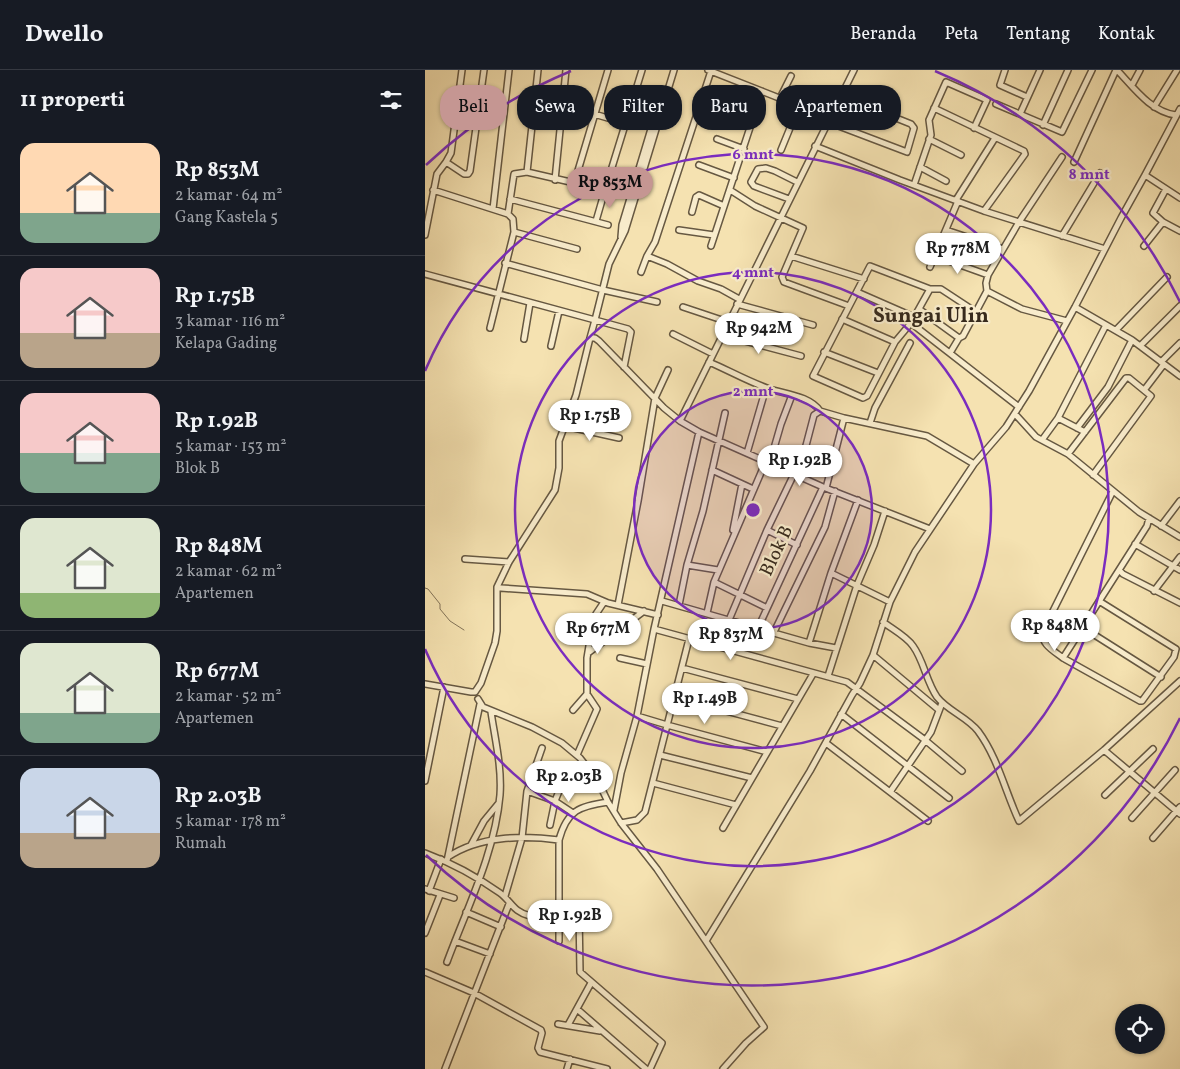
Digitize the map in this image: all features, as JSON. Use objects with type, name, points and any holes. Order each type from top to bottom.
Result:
[{"type":"street","points":[[425,235],[437,174],[451,153],[462,70]]},
{"type":"street","points":[[446,162],[464,174],[468,174],[470,171],[484,70]]},
{"type":"street","points":[[493,210],[509,70]]},
{"type":"street","points":[[527,172],[538,70]]},
{"type":"street","points":[[555,180],[566,70]]},
{"type":"street","points":[[604,117],[594,114],[608,70]]},
{"type":"street","points":[[637,85],[642,70]]},
{"type":"street","points":[[425,684],[471,692],[477,690],[495,643],[497,631],[497,587],[509,562],[555,490],[559,468],[559,441],[576,395],[609,264],[627,226],[643,162],[663,110],[674,70]]},
{"type":"street","points":[[846,85],[854,70]]},
{"type":"street","points":[[1005,70],[1000,85],[1027,97]]},
{"type":"street","points":[[1020,114],[1039,70]]},
{"type":"street","points":[[1043,125],[1068,70]]},
{"type":"street","points":[[996,104],[1062,132],[1092,70]]},
{"type":"street","points":[[1074,162],[1117,70],[1154,107],[1167,114],[1177,115]]},
{"type":"street","points":[[1132,85],[1140,70]]},
{"type":"street","points":[[1154,107],[1177,70]]},
{"type":"street","points":[[641,272],[655,242],[709,71],[724,73],[749,85]]},
{"type":"street","points":[[786,85],[791,76]]},
{"type":"street","points":[[914,185],[931,131],[929,120],[948,81],[987,100],[973,128]]},
{"type":"street","points":[[934,108],[973,128],[1023,149],[1025,154],[984,211]]},
{"type":"street","points":[[706,941],[810,771],[857,688],[873,655],[890,602],[915,552],[974,464],[1015,414],[1075,307],[1180,109]]},
{"type":"street","points":[[853,130],[907,152],[914,128],[911,124],[901,120]]},
{"type":"street","points":[[574,184],[589,130]]},
{"type":"street","points":[[596,221],[623,130]]},
{"type":"street","points":[[711,246],[750,130]]},
{"type":"street","points":[[781,150],[789,130]]},
{"type":"street","points":[[680,421],[824,130]]},
{"type":"street","points":[[930,267],[957,201],[995,138]]},
{"type":"street","points":[[717,139],[744,149]]},
{"type":"street","points":[[929,139],[961,155]]},
{"type":"street","points":[[815,146],[984,211],[1105,249]]},
{"type":"street","points":[[950,353],[959,338],[963,336],[976,312],[987,291],[985,283],[1019,222],[1062,157]]},
{"type":"street","points":[[699,165],[734,178]]},
{"type":"street","points":[[920,166],[946,181]]},
{"type":"street","points":[[789,199],[754,186],[751,182],[758,169],[766,168],[797,182]]},
{"type":"street","points":[[508,214],[515,173],[527,172],[605,190]]},
{"type":"street","points":[[1062,236],[1100,173]]},
{"type":"street","points":[[1145,175],[1180,198]]},
{"type":"street","points":[[1166,189],[1153,213],[1163,222],[1180,231]]},
{"type":"street","points":[[433,190],[508,214],[514,223],[514,232],[489,328]]},
{"type":"street","points":[[729,190],[748,202],[803,228],[782,277],[784,282],[849,306]]},
{"type":"street","points":[[692,212],[697,196],[724,206]]},
{"type":"street","points":[[510,200],[607,225]]},
{"type":"street","points":[[1145,246],[1163,222]]},
{"type":"street","points":[[679,230],[714,235]]},
{"type":"street","points":[[946,230],[1003,250]]},
{"type":"street","points":[[514,232],[577,250]]},
{"type":"street","points":[[647,256],[667,264],[698,281],[721,289],[738,302],[813,325]]},
{"type":"street","points":[[791,256],[864,279]]},
{"type":"street","points":[[935,256],[989,275]]},
{"type":"street","points":[[505,262],[603,290],[657,302]]},
{"type":"street","points":[[930,289],[911,323],[895,342],[867,396],[863,398],[814,378],[813,373],[864,279],[869,266],[930,289],[941,289],[976,312]]},
{"type":"street","points":[[425,274],[628,329],[631,332],[623,366]]},
{"type":"street","points":[[1116,330],[1167,277]]},
{"type":"street","points":[[987,291],[1022,309],[1067,321]]},
{"type":"street","points":[[857,292],[914,317]]},
{"type":"street","points":[[524,339],[530,303]]},
{"type":"street","points":[[1140,346],[1180,306]]},
{"type":"street","points":[[683,307],[728,322]]},
{"type":"street","points":[[1075,307],[1132,340],[1180,376]]},
{"type":"street","points":[[919,309],[959,338]]},
{"type":"street","points":[[551,346],[559,310]]},
{"type":"street","points":[[842,319],[895,342]]},
{"type":"street","points":[[911,323],[1019,407]]},
{"type":"street","points":[[1042,440],[1057,418],[1106,325]]},
{"type":"street","points":[[673,334],[713,354]]},
{"type":"street","points":[[722,335],[801,356]]},
{"type":"street","points":[[590,338],[595,338],[599,341],[680,421],[699,432],[796,475],[930,530]]},
{"type":"street","points":[[1077,428],[1108,387],[1132,340]]},
{"type":"street","points":[[869,423],[875,408],[910,343]]},
{"type":"street","points":[[1145,389],[1180,343]]},
{"type":"street","points":[[824,352],[878,373]]},
{"type":"street","points":[[709,362],[767,388],[792,395],[813,404],[819,411],[927,436],[974,464]]},
{"type":"street","points":[[617,605],[638,502],[655,398],[668,370]]},
{"type":"street","points":[[1068,454],[1127,378],[1145,389],[1151,396],[1093,474]]},
{"type":"street","points":[[747,453],[767,388]]},
{"type":"street","points":[[707,614],[718,570],[753,489],[768,462],[792,395]]},
{"type":"street","points":[[729,620],[767,530],[796,475],[814,415],[819,411]]},
{"type":"street","points":[[679,605],[687,565],[703,511],[725,413]]},
{"type":"street","points":[[1015,414],[1035,436],[1068,454],[1149,518],[1180,537]]},
{"type":"street","name":"Blok B","points":[[758,628],[825,487],[844,418]]},
{"type":"street","points":[[1057,418],[1085,432]]},
{"type":"street","points":[[565,426],[619,438]]},
{"type":"street","points":[[613,810],[637,716],[654,629],[662,601],[699,432]]},
{"type":"street","points":[[712,470],[753,489]]},
{"type":"street","points":[[730,543],[742,484]]},
{"type":"street","points":[[774,632],[825,527],[835,491]]},
{"type":"street","points":[[1099,601],[1176,649],[1174,657],[1144,700],[1139,702],[1063,658],[1049,647],[1042,636],[1113,491]]},
{"type":"street","points":[[809,643],[831,573],[858,500]]},
{"type":"street","points":[[1161,526],[1180,502]]},
{"type":"street","points":[[827,676],[857,585],[874,545],[885,511]]},
{"type":"street","points":[[1063,658],[1147,526],[1149,518]]},
{"type":"street","points":[[767,530],[797,545]]},
{"type":"street","points":[[1135,544],[1180,570]]},
{"type":"street","points":[[1154,591],[1180,557]]},
{"type":"street","points":[[465,559],[509,562]]},
{"type":"street","points":[[687,565],[718,570]]},
{"type":"street","points":[[1119,570],[1154,591],[1180,603]]},
{"type":"street","points":[[831,573],[890,602]]},
{"type":"street","points":[[714,582],[767,608]]},
{"type":"street","points":[[501,588],[587,594],[604,602],[658,615]]},
{"type":"street","points":[[662,601],[809,643],[836,648]]},
{"type":"street","points":[[577,755],[597,709],[587,694],[588,653],[593,623],[596,614],[604,602]]},
{"type":"street","points":[[588,653],[644,612]]},
{"type":"street","points":[[883,622],[913,646],[930,685],[942,703],[977,729],[997,763],[1019,821],[1104,750],[1180,681]]},
{"type":"street","points":[[1082,627],[1161,677]]},
{"type":"street","points":[[654,629],[847,682],[925,740],[962,771]]},
{"type":"street","points":[[621,823],[637,820],[645,812],[689,639]]},
{"type":"street","points":[[873,655],[939,710]]},
{"type":"street","points":[[619,658],[647,664]]},
{"type":"street","points":[[682,668],[798,699]]},
{"type":"street","points":[[723,828],[813,674]]},
{"type":"street","points":[[425,781],[444,687]]},
{"type":"street","points":[[573,710],[587,694]]},
{"type":"street","points":[[674,697],[782,726]]},
{"type":"street","points":[[448,859],[479,701],[491,712],[562,743],[577,755],[598,781],[621,823],[657,869],[764,1027],[746,1043],[723,1069]]},
{"type":"street","points":[[890,792],[931,732],[942,703]]},
{"type":"street","points":[[447,962],[479,878],[491,841],[499,803],[500,769],[491,712]]},
{"type":"street","points":[[841,714],[949,798]]},
{"type":"street","points":[[637,716],[667,726],[767,752]]},
{"type":"street","points":[[826,743],[928,821]]},
{"type":"street","points":[[505,896],[522,838],[527,791],[542,748]]},
{"type":"street","points":[[1105,795],[1153,748]]},
{"type":"street","points":[[1104,750],[1179,811],[1153,838]]},
{"type":"street","points":[[660,754],[752,778]]},
{"type":"street","points":[[1131,818],[1175,770]]},
{"type":"street","points":[[551,825],[555,801],[567,771]]},
{"type":"street","points":[[653,783],[736,805]]},
{"type":"street","points":[[527,791],[555,801],[573,813]]},
{"type":"street","points":[[559,941],[559,840],[563,826],[573,813],[582,807],[608,802]]},
{"type":"street","points":[[471,845],[484,821],[499,803]]},
{"type":"street","points":[[425,853],[441,859],[448,859],[471,845],[491,841],[522,838],[559,840]]},
{"type":"street","points":[[441,859],[427,890],[454,898]]},
{"type":"street","points":[[448,859],[505,896],[509,904],[522,914],[530,916],[579,912],[580,972],[662,1043],[650,1069]]},
{"type":"street","points":[[425,933],[440,895]]},
{"type":"street","points":[[445,1069],[509,904]]},
{"type":"street","points":[[466,912],[501,927]]},
{"type":"street","points":[[455,941],[490,954]]},
{"type":"street","points":[[425,972],[474,993],[541,1030],[538,1048],[540,1052],[570,1059],[587,1066],[607,1069]]},
{"type":"street","points":[[568,1025],[591,983]]},
{"type":"street","points":[[577,1009],[646,1069]]},
{"type":"street","points":[[559,1024],[601,1031]]},
{"type":"street","points":[[567,1069],[570,1059]]},
{"type":"waterway","points":[[425,588],[428,589],[440,604],[440,609],[450,621],[464,630]]},
{"type":"district","name":"Sungai Ulin","points":[[931,316]]}]
